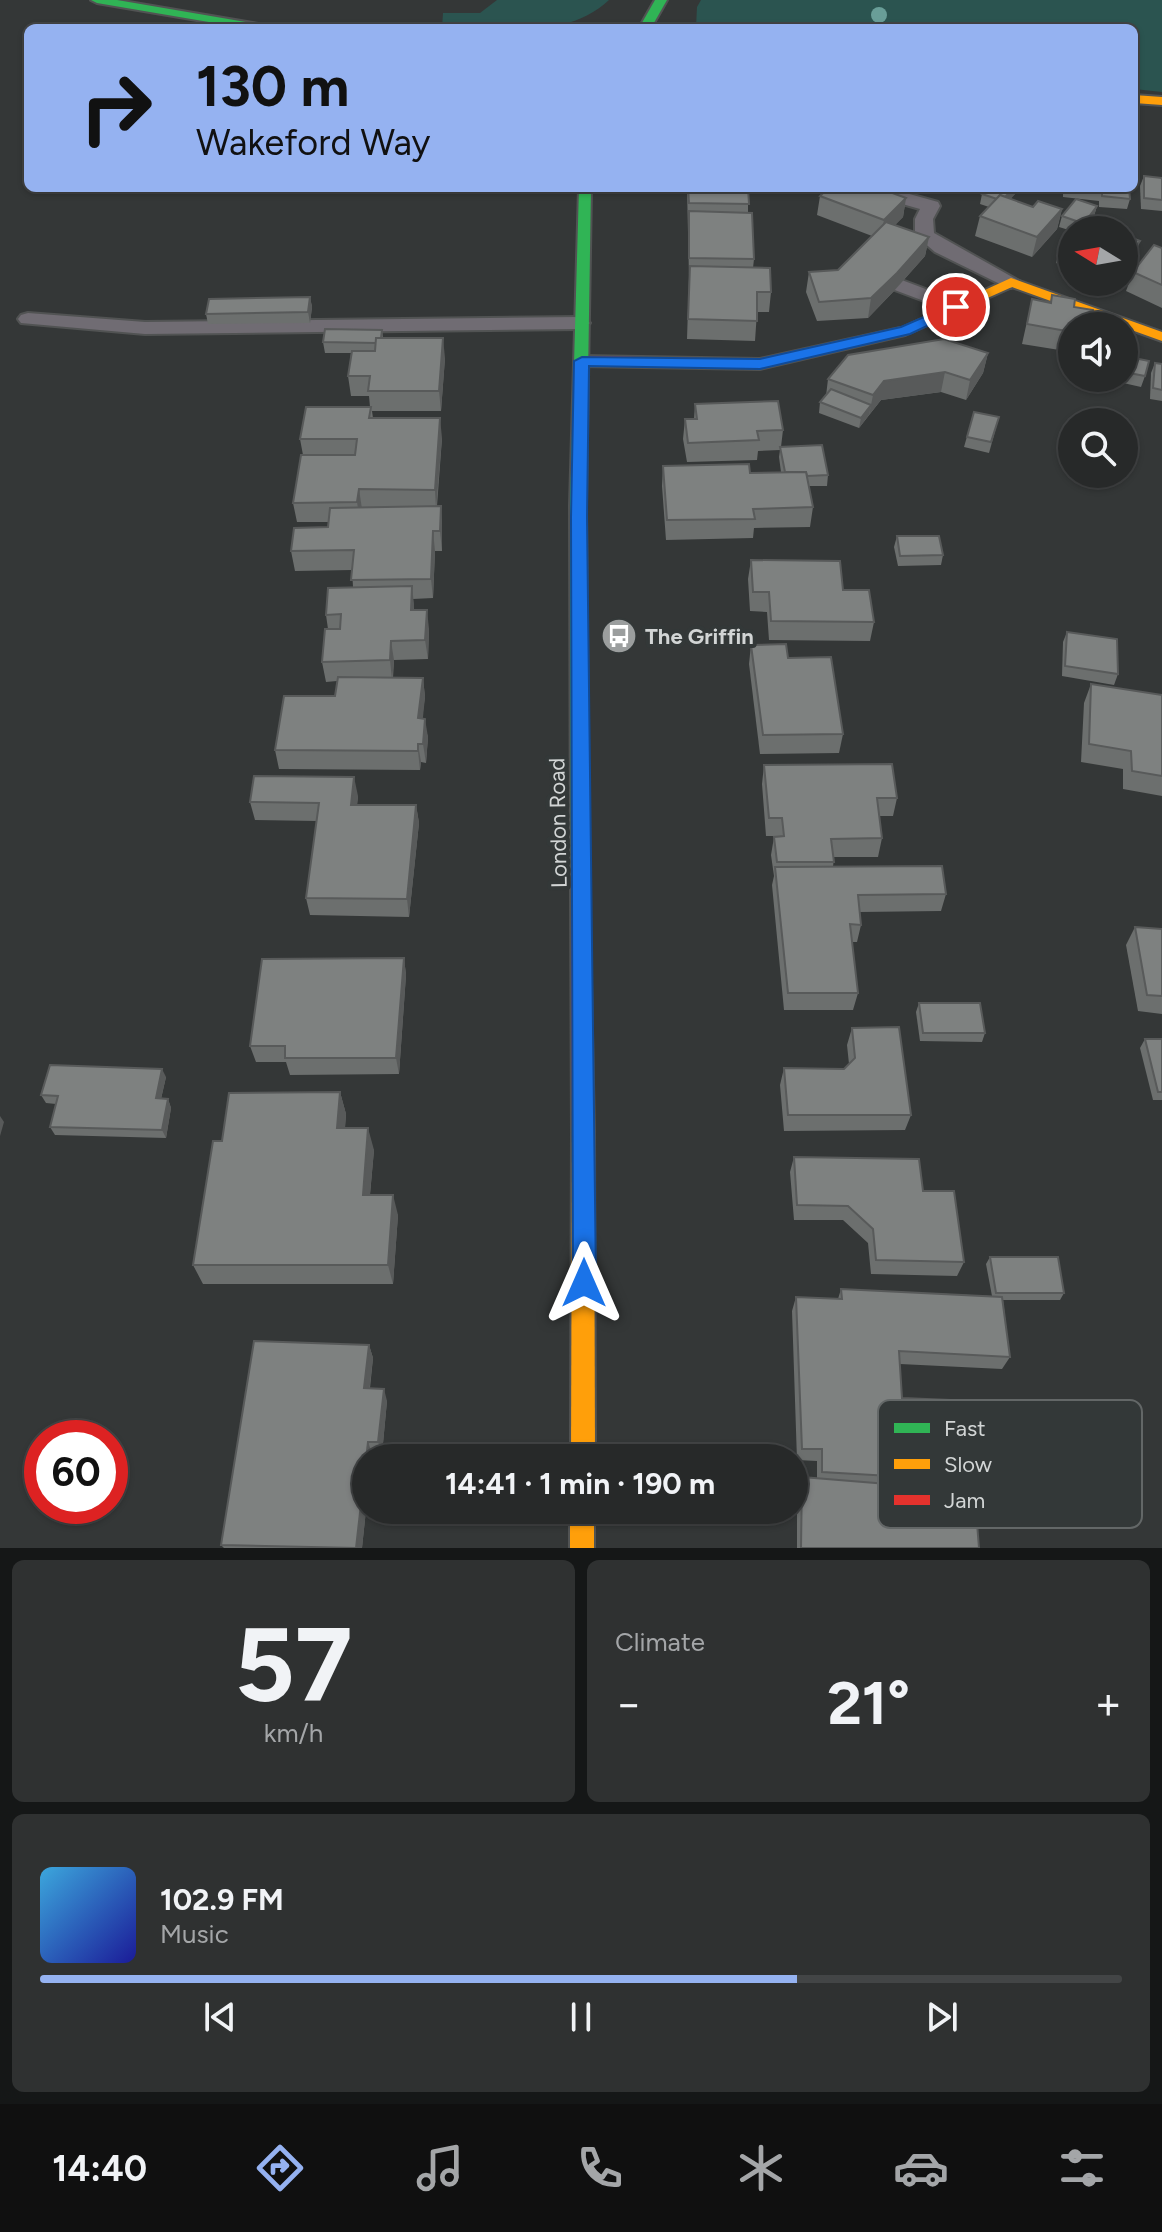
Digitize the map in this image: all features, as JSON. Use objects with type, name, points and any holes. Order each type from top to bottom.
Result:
[{"type":"main road","points":[[97,0],[240,24]]},
{"type":"main road","points":[[647,24],[661,0]]},
{"type":"main road","points":[[1138,99],[1162,101]]},
{"type":"main road","name":"London Road","points":[[583,1444],[585,1195],[579,517],[580,323],[585,192]]},
{"type":"main road","points":[[582,361],[760,364],[905,331],[1011,282],[1162,337]]},
{"type":"main road","points":[[582,1524],[582,1548]]},
{"type":"lane","points":[[881,192],[931,206],[924,219],[925,235],[942,248],[1011,282]]},
{"type":"lane","points":[[899,285],[956,307]]},
{"type":"lane","points":[[28,319],[145,328],[580,323]]},
{"type":"shaded area","points":[[497,0],[609,0],[592,13],[564,24],[442,24],[443,13],[480,13]]},
{"type":"shaded area","points":[[701,0],[1162,0],[1162,92],[1138,89],[1138,24],[696,24],[697,7]]},
{"type":"building","points":[[1144,176],[1162,178],[1162,200],[1144,198]]},
{"type":"building","points":[[688,192],[748,192],[749,204],[689,203]]},
{"type":"building","points":[[824,192],[890,192],[906,198],[884,220],[820,196]]},
{"type":"building","points":[[984,192],[1010,192],[997,199],[982,194]]},
{"type":"building","points":[[1102,192],[1129,192],[1130,199],[1102,196]]},
{"type":"building","points":[[1000,195],[1033,207],[1038,201],[1062,209],[1037,237],[980,216]]},
{"type":"building","points":[[1076,199],[1097,206],[1090,216],[1062,216]]},
{"type":"building","points":[[689,211],[752,213],[754,259],[689,258]]},
{"type":"building","points":[[886,222],[929,237],[871,298],[819,302],[809,272],[838,270]]},
{"type":"building","points":[[1154,245],[1162,248],[1162,285],[1138,274],[1138,266]]},
{"type":"building","points":[[690,266],[770,268],[771,292],[757,292],[757,321],[688,319]]},
{"type":"building","points":[[1052,295],[1075,299],[1074,307],[1093,312],[1058,312],[1058,330],[1027,324],[1032,299],[1051,303]]},
{"type":"building","points":[[310,297],[308,312],[206,314],[209,299]]},
{"type":"building","points":[[325,329],[382,330],[381,338],[376,338],[376,343],[323,342]]},
{"type":"building","points":[[376,338],[443,338],[439,391],[368,391],[370,376],[348,376],[352,351],[375,351]]},
{"type":"building","points":[[944,339],[988,353],[970,380],[945,372],[884,381],[873,395],[828,379],[848,355]]},
{"type":"building","points":[[1138,359],[1149,361],[1145,376],[1138,375]]},
{"type":"building","points":[[1155,363],[1162,364],[1162,390],[1153,388]]},
{"type":"building","points":[[831,389],[871,405],[861,418],[820,402]]},
{"type":"building","points":[[778,401],[783,430],[757,431],[759,440],[688,443],[685,419],[697,419],[695,404]]},
{"type":"building","points":[[306,407],[371,407],[369,418],[440,418],[435,490],[359,489],[357,502],[293,503],[301,455],[355,455],[357,439],[300,439]]},
{"type":"building","points":[[974,412],[999,417],[991,442],[967,437]]},
{"type":"building","points":[[822,445],[828,475],[807,476],[806,472],[785,472],[780,447]]},
{"type":"building","points":[[749,464],[750,473],[806,472],[813,507],[753,509],[755,519],[667,520],[663,466]]},
{"type":"building","points":[[441,506],[440,531],[433,531],[431,579],[351,580],[354,550],[291,551],[294,528],[328,527],[330,508]]},
{"type":"building","points":[[897,536],[939,536],[943,555],[900,556]]},
{"type":"building","points":[[751,560],[840,561],[843,590],[869,590],[874,622],[771,621],[769,592],[753,592]]},
{"type":"building","points":[[412,586],[411,610],[427,610],[425,640],[391,641],[390,660],[322,662],[325,629],[340,629],[341,614],[326,615],[328,588]]},
{"type":"building","points":[[1067,632],[1117,639],[1118,674],[1065,666]]},
{"type":"building","points":[[786,644],[788,658],[831,657],[843,734],[763,735],[751,645]]},
{"type":"building","points":[[338,677],[423,678],[418,718],[425,719],[423,744],[418,744],[418,751],[275,750],[284,696],[335,696]]},
{"type":"building","points":[[1091,684],[1162,695],[1162,776],[1132,771],[1131,751],[1089,744]]},
{"type":"building","points":[[892,764],[897,798],[877,798],[882,838],[831,839],[834,862],[777,862],[774,837],[784,836],[782,818],[769,818],[764,765]]},
{"type":"building","points":[[254,776],[354,777],[351,805],[416,805],[407,899],[306,898],[319,803],[250,802]]},
{"type":"building","points":[[942,866],[946,894],[858,895],[861,925],[850,924],[858,993],[788,993],[775,867]]},
{"type":"building","points":[[1135,927],[1162,929],[1162,996],[1147,995]]},
{"type":"building","points":[[404,958],[396,1058],[285,1058],[285,1046],[250,1046],[262,959]]},
{"type":"building","points":[[919,1003],[980,1003],[985,1033],[923,1033]]},
{"type":"building","points":[[899,1027],[911,1115],[788,1115],[784,1068],[844,1069],[855,1058],[852,1028]]},
{"type":"building","points":[[1145,1039],[1162,1039],[1162,1092],[1158,1092]]},
{"type":"building","points":[[50,1065],[162,1069],[156,1098],[168,1099],[162,1130],[50,1127],[58,1096],[41,1095]]},
{"type":"building","points":[[340,1092],[337,1128],[368,1128],[363,1195],[393,1195],[388,1265],[193,1265],[213,1141],[222,1141],[229,1093]]},
{"type":"building","points":[[794,1157],[919,1159],[923,1191],[954,1191],[964,1262],[876,1260],[873,1229],[848,1206],[797,1205]]},
{"type":"building","points":[[990,1257],[1058,1257],[1064,1293],[996,1293]]},
{"type":"building","points":[[841,1289],[1002,1297],[1010,1357],[899,1351],[902,1398],[950,1400],[878,1400],[878,1475],[822,1472],[822,1449],[808,1449],[808,1444],[802,1444],[796,1297],[842,1299]]},
{"type":"building","points":[[254,1341],[369,1345],[364,1388],[384,1389],[378,1442],[352,1444],[352,1524],[359,1524],[356,1548],[221,1545]]},
{"type":"building","points":[[808,1477],[878,1483],[878,1528],[977,1528],[979,1548],[801,1548],[801,1524],[808,1524]]},
{"type":"traffic: fast","points":[[97,0],[240,24]]},
{"type":"traffic: fast","points":[[647,24],[661,0]]},
{"type":"traffic: fast","points":[[580,882],[578,505],[585,192]]},
{"type":"traffic: slow","points":[[1138,99],[1162,101]]},
{"type":"traffic: slow","points":[[900,332],[1011,282],[1162,337]]},
{"type":"traffic: slow","points":[[583,1132],[583,1444]]},
{"type":"traffic: slow","points":[[582,1524],[582,1548]]},
{"type":"traffic: jam","points":[[582,361],[760,364],[900,332]]},
{"type":"traffic: jam","points":[[580,882],[583,1132]]},
{"type":"place","name":"The Griffin","points":[[619,636]]},
{"type":"route","points":[[584,1283],[579,517],[582,361],[760,364],[905,331],[956,307]]}]
